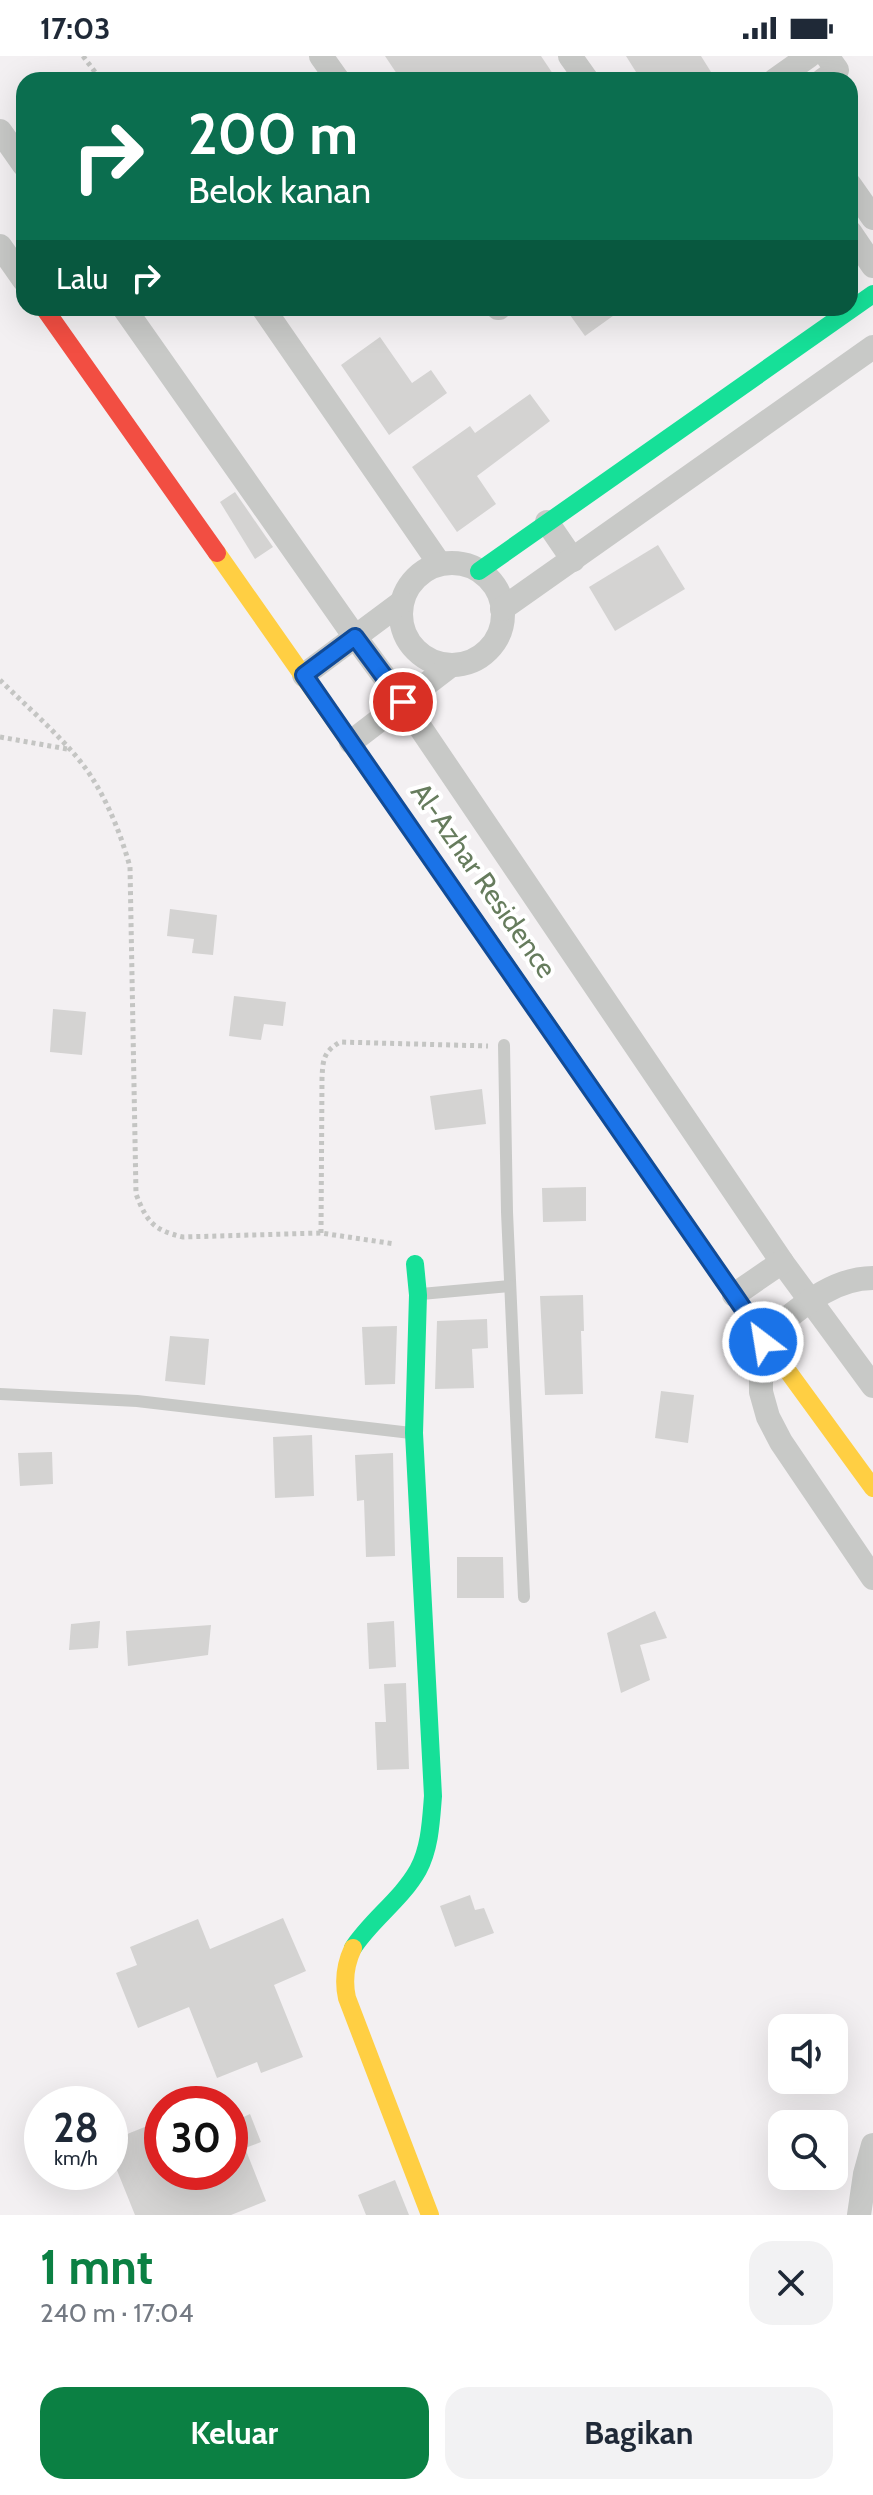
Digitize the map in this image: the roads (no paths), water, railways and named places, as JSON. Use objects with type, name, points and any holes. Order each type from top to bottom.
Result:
[{"type":"street","points":[[787,72],[809,56]]},
{"type":"street","points":[[827,56],[837,70],[834,72]]},
{"type":"street","points":[[0,131],[16,154]]},
{"type":"street","points":[[858,196],[873,218]]},
{"type":"street","points":[[858,244],[873,266]]},
{"type":"street","points":[[0,246],[16,269]]},
{"type":"street","name":"Al-Azhar Residence","points":[[50,316],[351,742],[764,1339],[873,1488]]},
{"type":"street","name":"Al-Azhar Residence","points":[[130,316],[403,702],[782,1262],[873,1386]]},
{"type":"street","points":[[269,316],[439,563]]},
{"type":"street","points":[[479,571],[842,316]]},
{"type":"street","points":[[502,609],[873,347]]},
{"type":"street","points":[[547,522],[573,560]]},
{"type":"street","points":[[351,742],[450,666],[482,656],[495,644],[502,629],[502,599],[488,575],[458,562],[439,563],[426,568],[407,588],[402,602],[404,632],[411,645],[422,655],[450,666]]},
{"type":"street","points":[[304,675],[402,602]]},
{"type":"street","points":[[734,1295],[782,1262]]},
{"type":"street","points":[[415,1264],[418,1295],[414,1433],[433,1796],[431,1834],[413,1879],[368,1928],[355,1947],[347,1962],[344,1980],[349,2004],[430,2215]]},
{"type":"street","points":[[873,1278],[852,1279],[811,1300],[767,1334],[764,1339],[761,1392],[768,1417],[781,1442],[873,1578]]},
{"type":"street","points":[[859,2215],[873,2145]]},
{"type":"lane","points":[[504,1045],[510,1286],[524,1597]]},
{"type":"lane","points":[[418,1295],[510,1286]]},
{"type":"lane","points":[[0,1394],[137,1401],[414,1433]]}]
